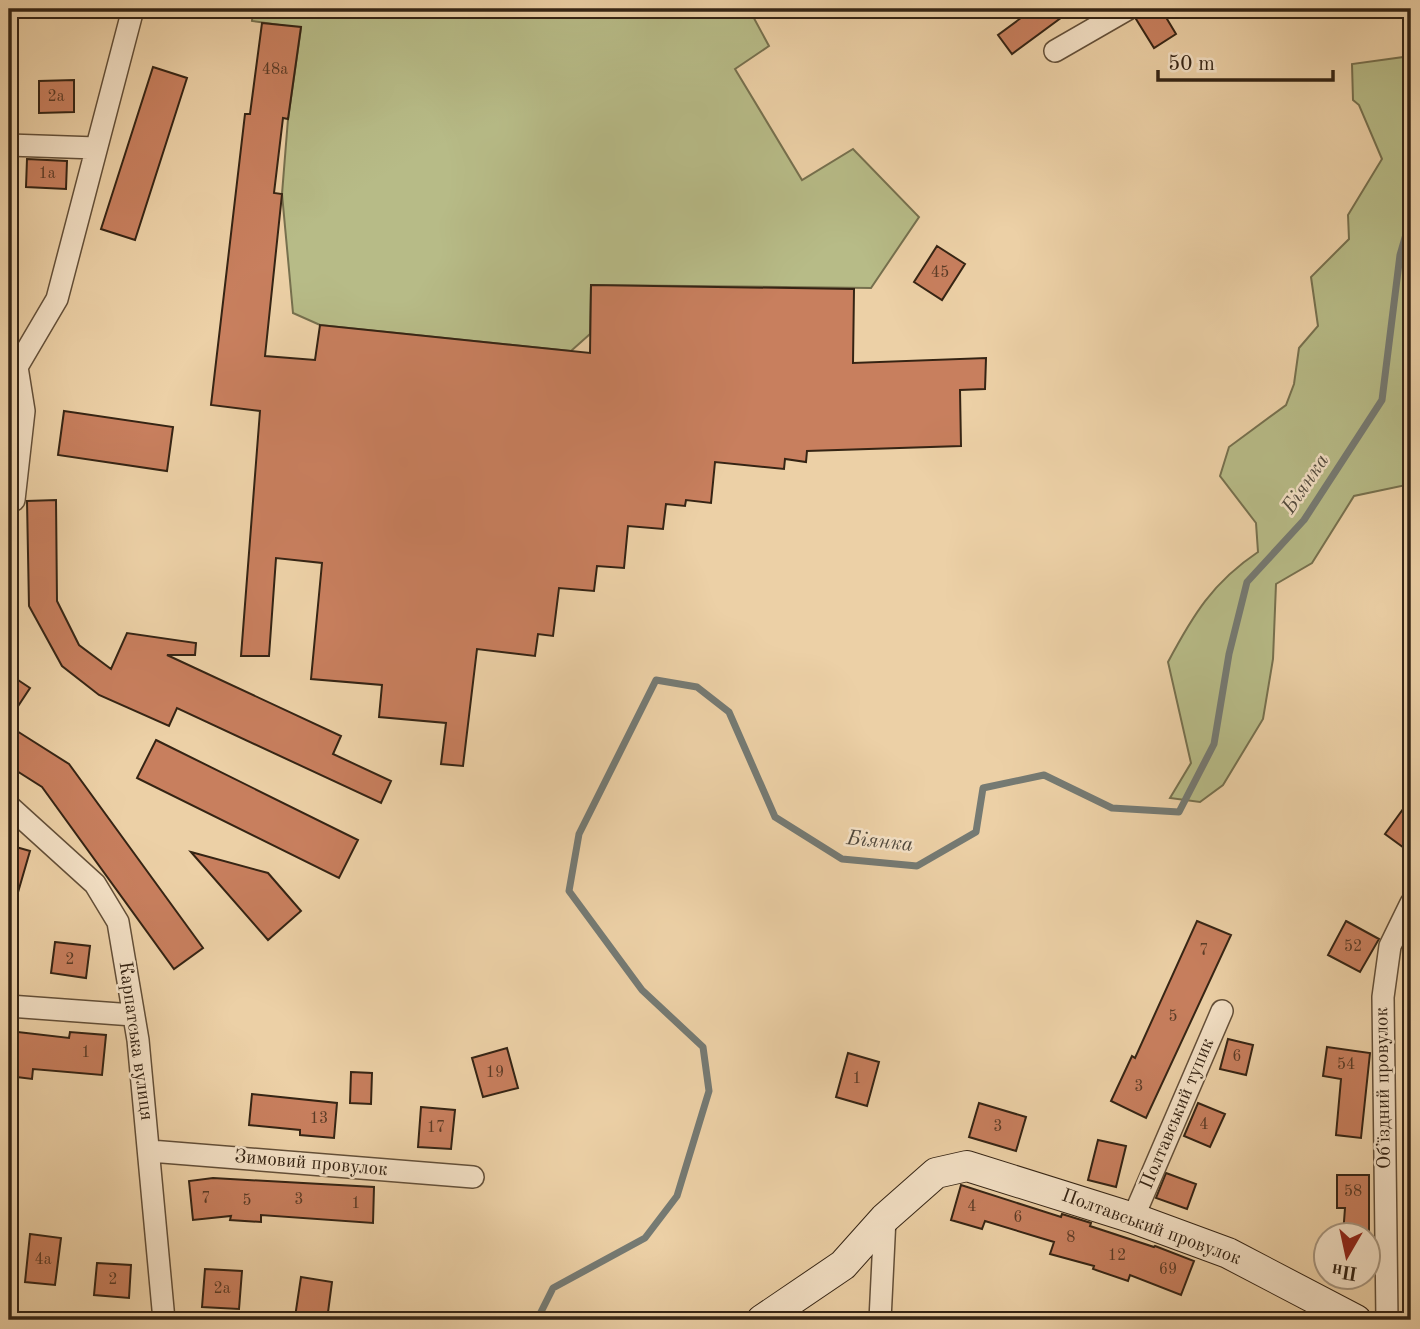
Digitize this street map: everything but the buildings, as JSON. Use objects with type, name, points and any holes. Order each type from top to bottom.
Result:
[{"type":"street","points":[[14,500],[24,411],[13,367],[57,299],[133,9]]},
{"type":"street","points":[[1055,51],[1128,9]]},
{"type":"street","points":[[9,145],[96,148]]},
{"type":"street","name":"Карпатська вулиця","points":[[9,806],[95,884],[118,922],[138,1040],[164,1320]]},
{"type":"street","name":"Обʼїздний провулок","points":[[1387,1320],[1383,997],[1390,946],[1411,903]]},
{"type":"street","points":[[9,1006],[133,1015]]},
{"type":"street","name":"Полтавський тупик","points":[[1133,1218],[1222,1011]]},
{"type":"street","name":"Зимовий провулок","points":[[150,1151],[473,1177]]},
{"type":"street","name":"Полтавський провулок","points":[[885,1218],[936,1172],[967,1166],[1133,1218],[1228,1253],[1356,1320]]},
{"type":"street","points":[[762,1320],[843,1265],[885,1218]]},
{"type":"street","points":[[880,1320],[885,1218]]},
{"type":"green space","points":[[253,9],[605,9],[606,17],[651,9],[749,9],[769,46],[735,69],[802,180],[853,149],[919,217],[871,288],[591,285],[590,334],[571,351],[320,325],[293,313],[282,194],[288,119],[301,28],[252,21]]},
{"type":"green space","points":[[1411,56],[1411,484],[1354,496],[1312,563],[1276,584],[1273,659],[1263,719],[1223,785],[1200,802],[1170,798],[1191,763],[1168,662],[1186,629],[1216,588],[1258,552],[1256,523],[1220,476],[1229,447],[1286,405],[1294,384],[1299,348],[1318,326],[1311,277],[1349,239],[1348,215],[1382,159],[1359,105],[1353,100],[1352,64]]},
{"type":"waterway","name":"Біянка","points":[[537,1320],[553,1288],[645,1238],[677,1196],[709,1091],[703,1047],[642,990],[569,891],[579,834],[656,680],[697,687],[729,712],[775,817],[842,859],[917,866],[976,832],[983,788],[1044,775],[1112,808],[1179,812],[1214,744],[1229,654],[1247,582],[1304,520],[1382,400],[1400,255],[1411,217]]}]
